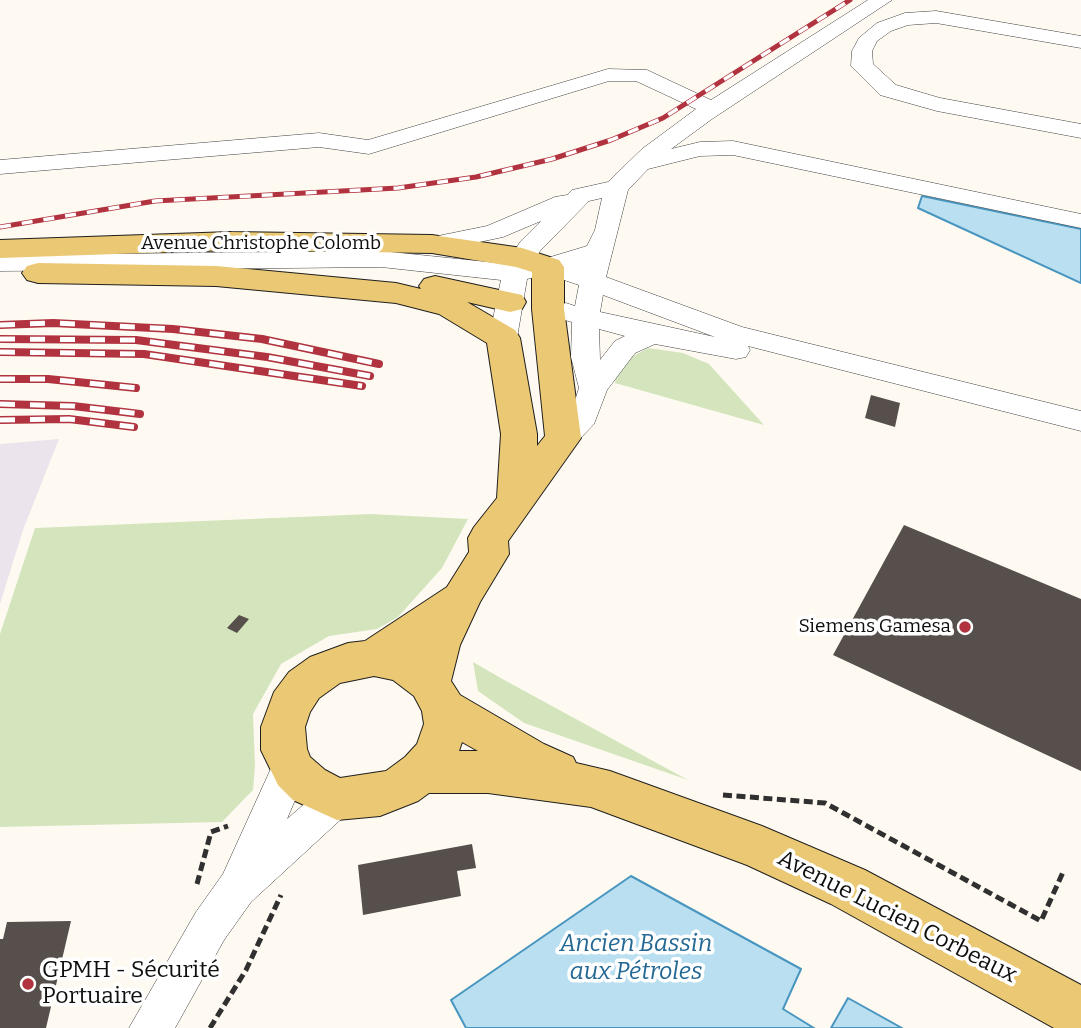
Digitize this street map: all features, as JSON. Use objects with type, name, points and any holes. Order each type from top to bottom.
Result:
[{"type":"main road","name":"Avenue Christophe Colomb","points":[[0,249],[231,241],[432,244],[524,275]]},
{"type":"main road","points":[[0,268],[291,271],[476,293],[524,275],[548,309],[563,438],[488,538],[489,554],[463,595],[439,645],[437,695],[446,724],[435,755],[421,772],[402,786],[380,795],[337,799],[309,785],[291,765],[284,750],[283,727],[290,705],[304,685],[325,670],[348,661],[374,658],[405,665],[437,695]]},
{"type":"main road","points":[[0,268],[216,276],[397,293],[450,306],[503,338],[519,433],[516,502]]},
{"type":"main road","points":[[374,658],[463,595]]},
{"type":"main road","name":"Avenue Lucien Corbeaux","points":[[437,695],[528,758],[591,786],[762,848],[848,887],[1081,1014]]},
{"type":"main road","name":"Avenue Lucien Corbeaux","points":[[421,772],[488,772],[591,786]]},
{"type":"street","points":[[593,388],[585,357],[586,316],[598,251],[607,230],[616,188],[640,164],[717,100],[882,0]]},
{"type":"street","points":[[905,0],[936,17]]},
{"type":"street","points":[[1081,43],[936,17],[905,19],[884,27],[869,38],[862,51],[862,66],[888,90],[937,104],[1081,131]]},
{"type":"street","points":[[0,167],[319,140],[369,147],[608,75],[643,60],[671,67]]},
{"type":"street","points":[[608,75],[639,75],[717,100]]},
{"type":"street","points":[[717,100],[715,126],[765,144],[845,166],[1081,214]]},
{"type":"street","points":[[640,164],[700,149],[733,148],[1081,220]]},
{"type":"street","points":[[432,244],[494,232],[581,195],[616,188]]},
{"type":"street","points":[[503,338],[524,275],[561,247],[581,195]]},
{"type":"street","points":[[524,275],[598,251]]},
{"type":"street","points":[[524,275],[592,279],[734,334],[1081,421]]},
{"type":"street","points":[[524,275],[586,316]]},
{"type":"street","points":[[503,338],[548,309],[652,334],[770,356],[1081,433]]},
{"type":"street","points":[[563,438],[584,417],[593,388],[625,347],[652,334]]},
{"type":"street","points":[[152,1028],[210,926],[237,888],[291,765]]},
{"type":"street","points":[[237,888],[337,799]]},
{"type":"path","points":[[709,794],[825,803],[1041,921],[1064,870]]},
{"type":"path","points":[[210,1028],[246,970],[283,891]]},
{"type":"shaded area","points":[[59,439],[23,530],[0,604],[0,444]]},
{"type":"green space","points":[[648,348],[683,353],[709,364],[764,425],[615,383],[617,365]]},
{"type":"green space","points":[[370,514],[468,519],[442,568],[398,617],[377,629],[329,636],[281,664],[253,714],[253,790],[222,822],[0,827],[0,634],[35,528]]},
{"type":"green space","points":[[473,662],[688,780],[524,723],[478,691]]},
{"type":"water","points":[[922,196],[1081,229],[1081,283],[918,208]]},
{"type":"water","name":"Ancien Bassin aux Pétroles","points":[[631,876],[801,969],[783,1009],[814,1028],[466,1028],[451,1000]]},
{"type":"water","points":[[848,998],[902,1028],[831,1028]]},
{"type":"building","points":[[871,395],[900,403],[895,427],[865,418]]},
{"type":"building","name":"Siemens Gamesa","points":[[904,525],[1081,599],[1081,771],[833,655]]},
{"type":"building","points":[[239,615],[249,619],[237,633],[227,628]]},
{"type":"building","points":[[472,844],[476,868],[457,871],[461,896],[363,915],[358,865]]},
{"type":"building","name":"GPMH - Sécurité Portuaire","points":[[71,921],[46,1028],[0,1028],[0,939],[3,939],[7,922]]},
{"type":"railway","points":[[0,227],[155,201],[398,188],[476,177],[552,159],[611,140],[663,118],[850,0]]},
{"type":"railway","points":[[0,325],[53,323],[173,329],[262,339],[379,364]]},
{"type":"railway","points":[[0,339],[136,340],[267,357],[370,376]]},
{"type":"railway","points":[[0,352],[144,354],[362,386]]},
{"type":"railway","points":[[0,379],[48,379],[136,388]]},
{"type":"railway","points":[[0,404],[73,406],[140,414]]},
{"type":"railway","points":[[0,420],[69,419],[134,427]]},
{"type":"place","name":"Siemens Gamesa","points":[[965,627]]},
{"type":"place","name":"GPMH - Sécurité Portuaire","points":[[28,984]]}]
